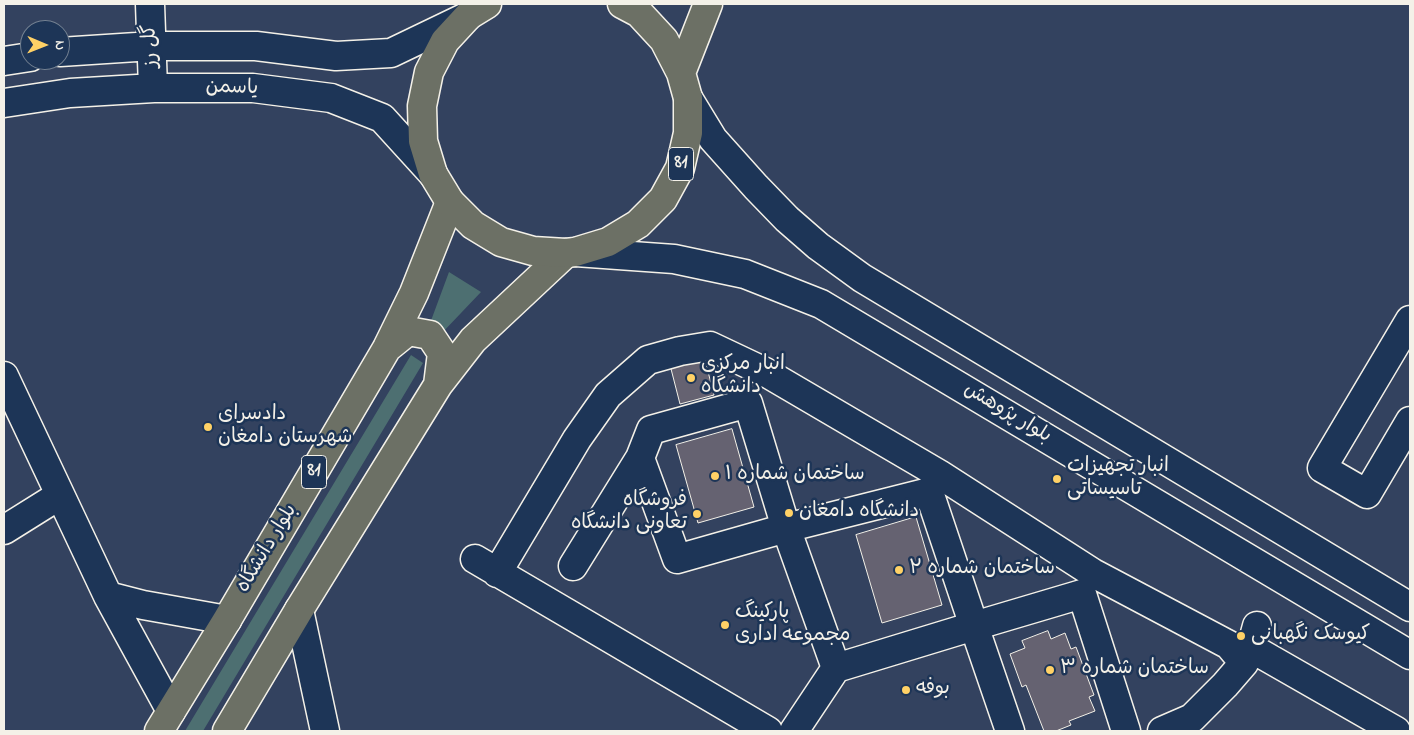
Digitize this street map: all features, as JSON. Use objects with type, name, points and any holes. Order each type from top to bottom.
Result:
[{"type":"main road","name":"81","points":[[478,10],[446,41],[429,72],[422,106],[423,141],[433,174],[450,202],[473,225],[502,242],[533,251],[570,252],[616,238],[638,224],[663,199],[680,168],[688,134],[684,86],[664,40],[638,13],[622,4]]},
{"type":"main road","name":"81","points":[[684,86],[708,4]]},
{"type":"main road","name":"بلوار دانشگاه","points":[[165,721],[227,620],[387,348],[414,293],[450,202]]},
{"type":"main road","name":"81","points":[[227,731],[299,610],[438,385],[473,340],[570,252]]},
{"type":"main road","points":[[387,348],[408,331],[430,335],[442,353],[438,385]]},
{"type":"street","name":"گل رز","points":[[150,4],[153,88]]},
{"type":"street","points":[[70,51],[152,46],[256,46],[336,56],[391,53],[478,10]]},
{"type":"street","points":[[4,61],[20,59]]},
{"type":"street","name":"بلوار پژوهش","points":[[684,86],[713,139],[756,187],[787,219],[818,246],[862,278],[1410,607]]},
{"type":"street","name":"یاسمن","points":[[4,103],[70,93],[153,88],[253,88],[331,98],[382,118],[433,174]]},
{"type":"street","name":"بلوار پژوهش","points":[[570,252],[674,259],[745,274],[821,304],[1410,655]]},
{"type":"street","points":[[1410,320],[1322,468],[1367,494],[1410,421]]},
{"type":"street","points":[[768,731],[486,566],[608,396],[648,360],[680,351],[710,346],[765,372],[1088,583],[1229,645],[1251,646],[1396,731]]},
{"type":"street","points":[[573,566],[640,458],[651,430],[748,403],[758,388],[765,372]]},
{"type":"street","points":[[4,376],[165,721]]},
{"type":"street","points":[[748,403],[786,528],[836,668]]},
{"type":"street","points":[[640,458],[677,559],[934,483]]},
{"type":"street","points":[[934,483],[974,626],[1010,731]]},
{"type":"street","points":[[4,530],[60,495]]},
{"type":"street","points":[[794,731],[836,668],[974,626],[1088,583]]},
{"type":"street","points":[[1088,583],[1126,731]]},
{"type":"street","points":[[108,596],[144,605],[227,620]]},
{"type":"street","points":[[299,610],[325,731]]},
{"type":"street","points":[[1162,731],[1192,718],[1225,685],[1251,646]]},
{"type":"green space","points":[[449,272],[481,292],[441,334],[429,326]]},
{"type":"green space","points":[[411,355],[423,363],[203,731],[185,731]]},
{"type":"building","name":"انبار مرکزی دانشگاه","points":[[703,352],[714,395],[680,404],[669,361]]},
{"type":"building","name":"ساختمان شماره ۱","points":[[732,429],[754,507],[698,523],[676,445]]},
{"type":"building","name":"ساختمان شماره ۲","points":[[916,517],[942,605],[882,623],[856,535]]},
{"type":"building","name":"ساختمان شماره ۳","points":[[1048,631],[1051,639],[1065,633],[1071,649],[1076,647],[1094,695],[1089,697],[1095,711],[1069,721],[1071,725],[1056,731],[1044,731],[1026,685],[1022,687],[1010,654],[1025,648],[1022,641]]},
{"type":"place","name":"انبار مرکزی دانشگاه","points":[[691,378]]},
{"type":"place","name":"دادسرای شهرستان دامغان","points":[[208,427]]},
{"type":"place","name":"ساختمان شماره ۱","points":[[715,476]]},
{"type":"place","name":"انبار تجهیزات تاسیساتی","points":[[1057,479]]},
{"type":"place","name":"دانشگاه دامغان","points":[[789,513]]},
{"type":"place","name":"فروشگاه تعاونی دانشگاه","points":[[697,514]]},
{"type":"place","name":"ساختمان شماره ۲","points":[[899,570]]},
{"type":"place","name":"پارکینگ مجموعه اداری","points":[[725,625]]},
{"type":"place","name":"کیوسک نگهبانی","points":[[1241,636]]},
{"type":"place","name":"ساختمان شماره ۳","points":[[1050,670]]},
{"type":"place","name":"بوفه","points":[[906,690]]}]
